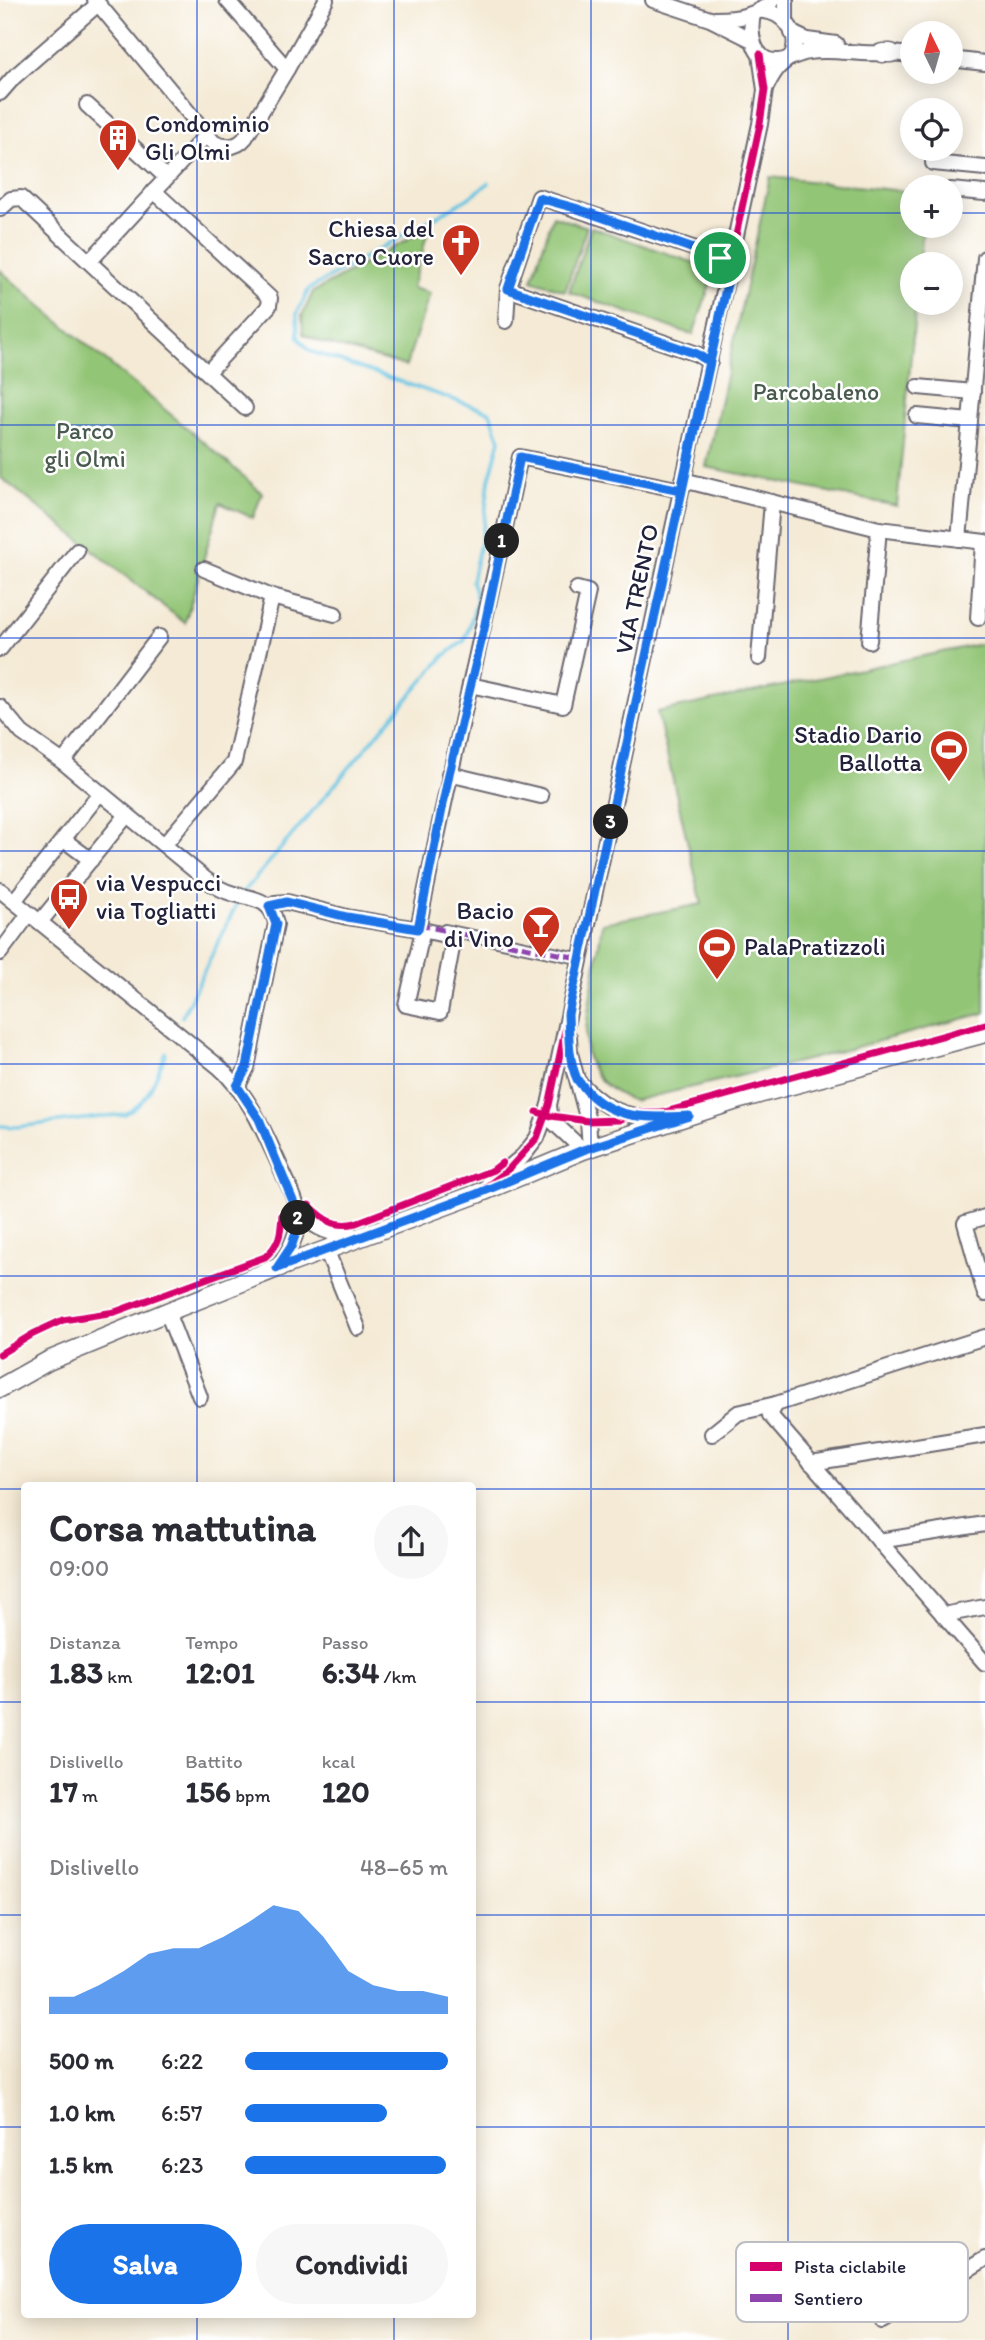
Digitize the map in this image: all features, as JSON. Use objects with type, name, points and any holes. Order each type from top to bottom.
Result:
[{"type":"street","points":[[227,0],[287,69]]},
{"type":"street","points":[[0,93],[13,77],[97,2],[207,134],[228,136],[247,132],[327,0]]},
{"type":"street","points":[[653,0],[710,19],[752,40]]},
{"type":"street","points":[[765,90],[774,74],[793,53],[786,0]]},
{"type":"street","points":[[710,19],[727,19],[763,8],[807,40],[864,47],[886,53]]},
{"type":"street","points":[[763,8],[750,26],[752,40],[760,54],[765,90]]},
{"type":"street","points":[[760,54],[771,61],[786,60],[810,51],[862,55],[900,54]]},
{"type":"street","points":[[963,60],[985,62]]},
{"type":"street","name":"VIA TRENTO","points":[[477,1194],[507,1171],[537,1138],[549,1105],[732,261],[765,90]]},
{"type":"street","points":[[88,105],[166,177]]},
{"type":"street","points":[[90,261],[207,134]]},
{"type":"street","points":[[933,163],[985,168]]},
{"type":"street","points":[[154,191],[270,298],[269,306],[208,372]]},
{"type":"street","points":[[963,191],[985,193]]},
{"type":"street","points":[[0,209],[11,199],[21,198],[85,260],[90,261]]},
{"type":"street","points":[[506,321],[508,289],[539,198],[732,261]]},
{"type":"street","points":[[959,539],[985,258]]},
{"type":"street","points":[[90,261],[90,264],[246,408]]},
{"type":"street","points":[[508,289],[697,354],[709,362]]},
{"type":"street","points":[[918,387],[973,392]]},
{"type":"street","points":[[917,416],[970,421]]},
{"type":"street","points":[[420,928],[454,937],[440,1012],[406,1005],[420,928],[449,774],[520,457],[772,502],[879,529],[984,542],[978,618]]},
{"type":"street","points":[[759,658],[772,502]]},
{"type":"street","points":[[869,641],[879,529]]},
{"type":"street","points":[[0,649],[77,551]]},
{"type":"street","points":[[204,569],[272,597],[335,614]]},
{"type":"street","points":[[470,685],[563,705],[588,592],[577,589]]},
{"type":"street","points":[[165,844],[234,762],[272,597]]},
{"type":"street","points":[[63,762],[159,636]]},
{"type":"street","points":[[0,707],[22,733],[63,762],[215,887],[261,900],[269,906],[276,924],[247,1067],[237,1086]]},
{"type":"street","points":[[449,774],[541,796]]},
{"type":"street","points":[[14,901],[100,793]]},
{"type":"street","points":[[0,953],[91,860],[127,815]]},
{"type":"street","points":[[64,840],[91,860]]},
{"type":"street","points":[[0,890],[219,1068],[237,1086],[259,1119],[298,1213],[291,1247],[277,1268]]},
{"type":"street","points":[[269,906],[287,902],[347,917],[573,957]]},
{"type":"street","name":"VIA TRENTO","points":[[568,1014],[570,1053],[588,1121],[587,1149]]},
{"type":"street","points":[[0,1388],[48,1361],[167,1312],[477,1194],[587,1149],[752,1096],[985,1033]]},
{"type":"street","points":[[577,1080],[594,1098],[613,1110],[634,1117],[689,1116]]},
{"type":"street","points":[[549,1105],[551,1120],[587,1149]]},
{"type":"street","points":[[298,1213],[330,1234],[360,1237]]},
{"type":"street","points":[[985,1217],[965,1223],[985,1294]]},
{"type":"street","points":[[311,1223],[320,1252],[358,1328]]},
{"type":"street","points":[[296,1233],[304,1245],[320,1252]]},
{"type":"street","points":[[167,1312],[200,1397]]},
{"type":"street","points":[[712,1434],[738,1413],[776,1404],[985,1336]]},
{"type":"street","points":[[776,1404],[770,1415],[985,1663]]},
{"type":"street","points":[[811,1463],[985,1435]]},
{"type":"street","points":[[879,1541],[985,1524]]},
{"type":"street","points":[[943,1615],[985,1607]]},
{"type":"street","points":[[968,2269],[985,2259]]},
{"type":"green space","name":"Parcobaleno","points":[[770,177],[900,191],[900,238],[922,238],[921,252],[900,252],[900,315],[915,315],[897,506],[706,467]]},
{"type":"green space","points":[[553,216],[587,227],[565,291],[532,280]]},
{"type":"green space","points":[[591,227],[715,270],[693,335],[569,292]]},
{"type":"green space","points":[[429,228],[412,288],[430,293],[406,366],[321,342],[303,334],[302,316],[313,292]]},
{"type":"green space","name":"Parco gli Olmi","points":[[0,270],[262,493],[253,518],[220,503],[185,623],[0,477]]},
{"type":"green space","points":[[985,643],[985,1013],[811,1059],[633,1101],[615,1092],[602,1081],[588,1058],[586,1028],[602,923],[702,904],[657,712]]},
{"type":"waterway","points":[[243,893],[444,656],[464,641],[477,600],[472,581],[484,524],[489,480],[500,440],[490,412],[310,351],[298,337],[297,313],[309,289],[467,199],[489,183]]},
{"type":"waterway","points":[[182,1017],[239,899]]},
{"type":"waterway","points":[[0,1126],[17,1127],[125,1114],[146,1096],[166,1053]]},
{"type":"marked path","points":[[419,925],[573,957]]},
{"type":"cycle path","points":[[477,1194],[507,1171],[537,1138],[549,1105],[760,124],[765,90],[760,54]]},
{"type":"cycle path","points":[[537,1112],[588,1121],[619,1120],[635,1113],[661,1113],[985,1024]]},
{"type":"cycle path","points":[[0,1354],[63,1320],[115,1312],[265,1257],[279,1238],[282,1214],[309,1205],[330,1222],[356,1223],[493,1170],[502,1163]]},
{"type":"place","name":"Condominio Gli Olmi","points":[[118,172]]},
{"type":"place","name":"Chiesa del Sacro Cuore","points":[[461,277]]},
{"type":"place","name":"Stadio Dario Ballotta","points":[[949,783]]},
{"type":"place","name":"via Vespucci via Togliatti","points":[[69,931]]},
{"type":"place","name":"Bacio di Vino","points":[[541,959]]},
{"type":"place","name":"PalaPratizzoli","points":[[717,981]]},
{"type":"route","points":[[539,198],[720,258],[732,261],[568,1014],[570,1053],[577,1080],[594,1098],[613,1110],[634,1117],[689,1116],[583,1150],[477,1194],[277,1268],[291,1247],[298,1213],[259,1119],[237,1086],[247,1067],[276,924],[269,906],[287,902],[347,917],[418,929],[449,774],[484,629],[520,457],[681,490],[709,362],[697,354],[508,289],[539,198]]}]
